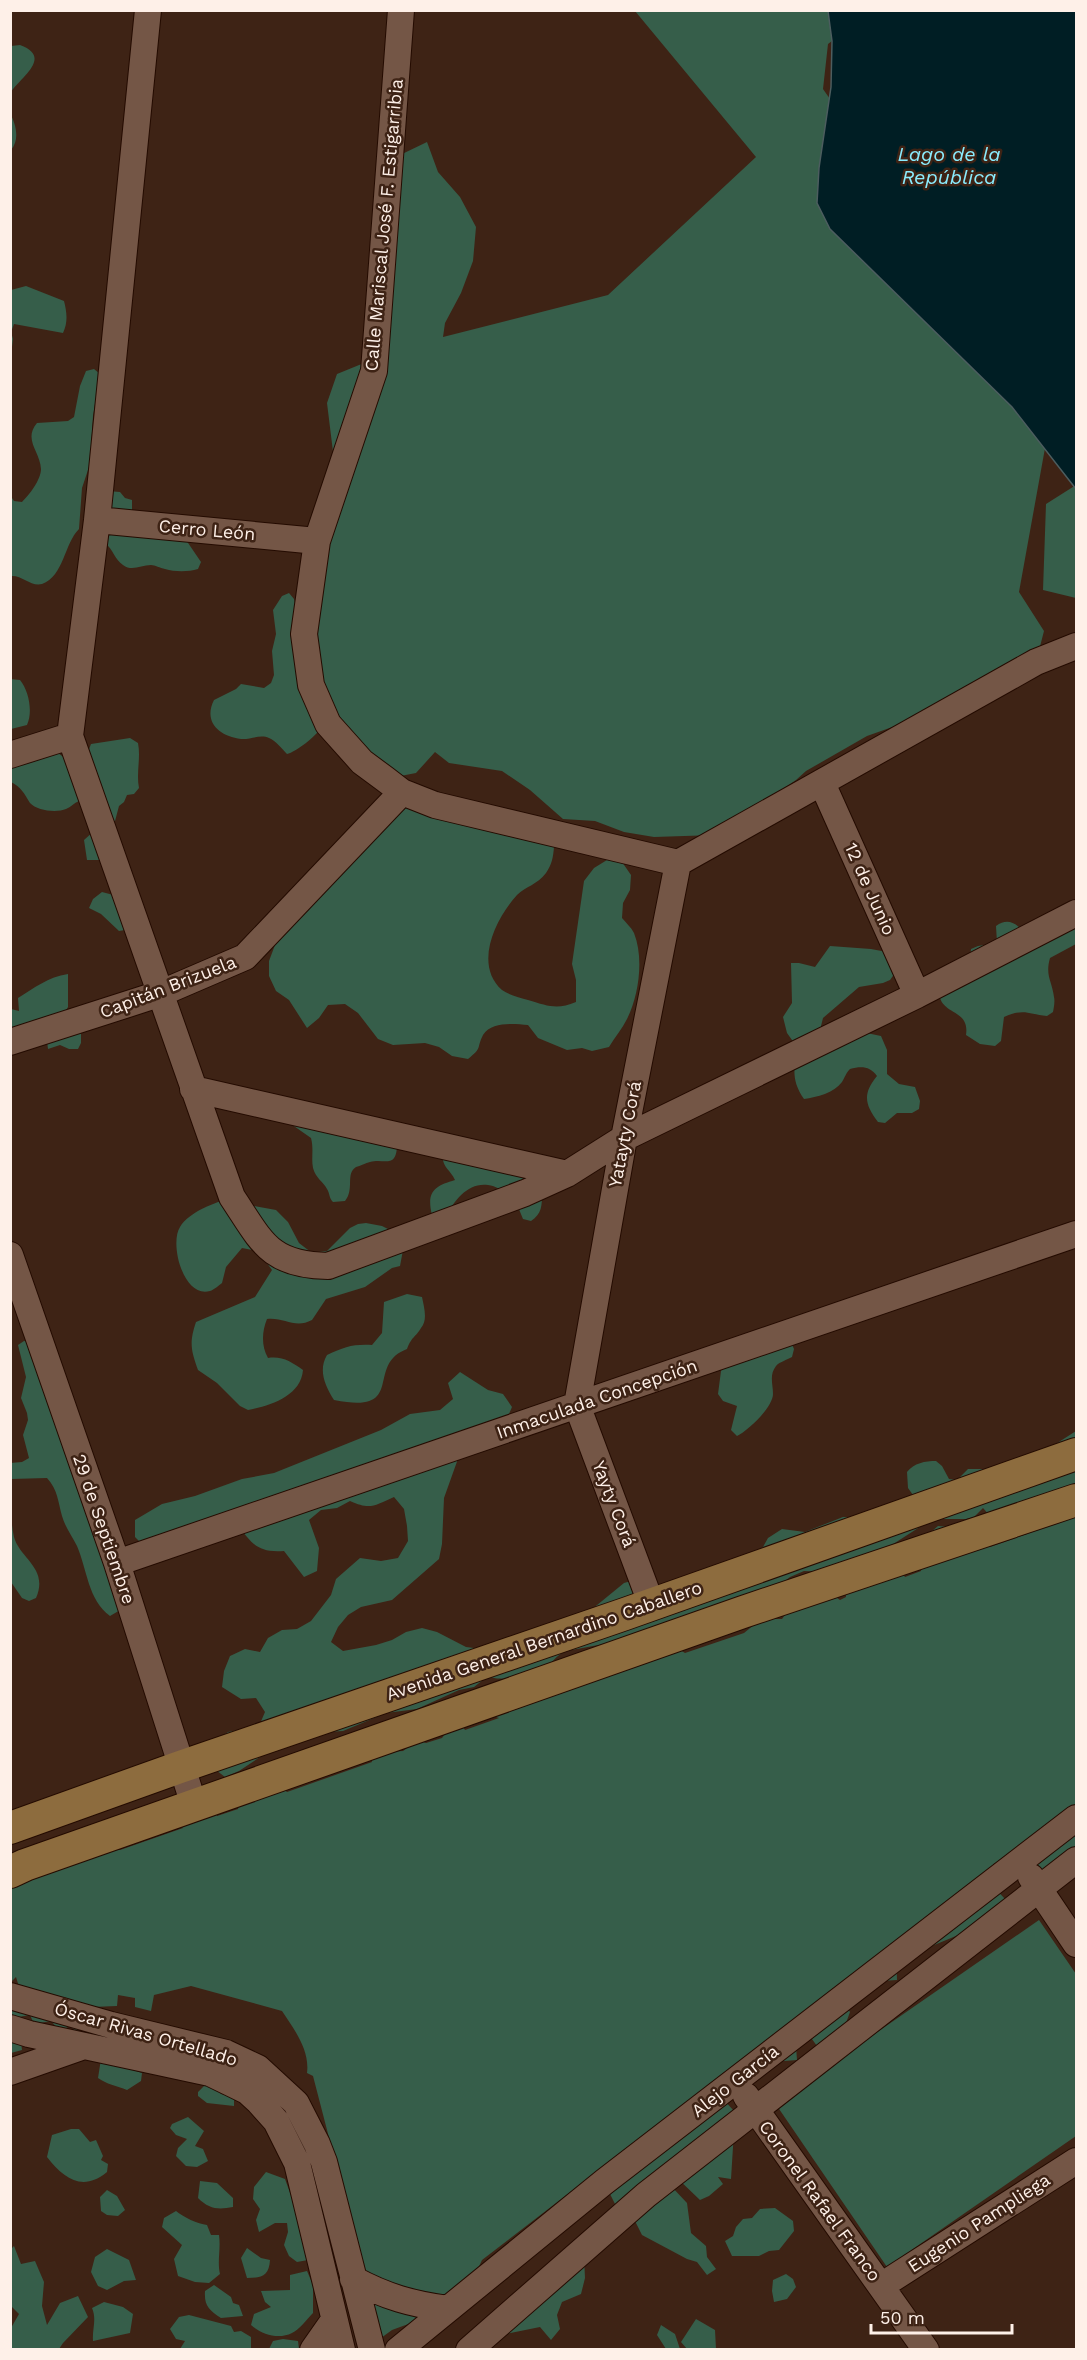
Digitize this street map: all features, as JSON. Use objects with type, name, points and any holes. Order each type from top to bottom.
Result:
[{"type":"main road","name":"Avenida General Bernardino Caballero","points":[[10,1828],[1077,1454]]},
{"type":"main road","name":"Avenida General Bernardino Caballero","points":[[10,1872],[764,1605],[1077,1500]]},
{"type":"street","points":[[148,10],[97,520],[70,736],[232,1197],[262,1242],[278,1256],[304,1266],[328,1266],[525,1192],[567,1174],[624,1138],[917,995],[1077,913]]},
{"type":"street","name":"Calle Mariscal José F. Estigarribia","points":[[401,10],[375,371],[317,541],[304,634],[310,685],[328,724],[362,762],[402,792],[435,805],[678,864]]},
{"type":"street","name":"Cerro León","points":[[97,520],[317,541]]},
{"type":"street","points":[[678,864],[1036,662],[1077,646]]},
{"type":"street","points":[[10,755],[70,736]]},
{"type":"street","name":"12 de Junio","points":[[822,783],[917,995]]},
{"type":"street","name":"Capitán Brizuela","points":[[10,1042],[159,994],[245,957],[402,792]]},
{"type":"street","name":"Yatayty Corá","points":[[577,1406],[624,1138],[678,864]]},
{"type":"street","points":[[193,1089],[567,1174]]},
{"type":"street","name":"Inmaculada Concepción","points":[[117,1563],[1077,1234]]},
{"type":"street","name":"29 de Septiembre","points":[[10,1255],[117,1563],[180,1767],[194,1805]]},
{"type":"street","name":"Yayty Corá","points":[[577,1406],[651,1604]]},
{"type":"street","name":"Alejo García","points":[[398,2349],[604,2182],[1077,1818]]},
{"type":"street","name":"Alejo García","points":[[469,2349],[646,2195],[1077,1860]]},
{"type":"street","points":[[1020,1862],[1077,1944]]},
{"type":"street","name":"Óscar Rivas Ortellado","points":[[10,1996],[111,2025],[226,2053],[258,2068],[296,2103],[318,2144],[324,2162],[372,2349]]},
{"type":"street","points":[[19,2069],[84,2046],[111,2025]]},
{"type":"street","points":[[19,2069],[37,2048],[20,2031]]},
{"type":"street","name":"Óscar Rivas Ortellado","points":[[20,2031],[210,2073],[247,2091],[276,2121],[297,2163],[342,2349]]},
{"type":"street","name":"Coronel Rafael Franco","points":[[735,2081],[926,2349]]},
{"type":"street","name":"Eugenio Pampliega","points":[[881,2286],[1077,2161]]},
{"type":"street","points":[[353,2279],[379,2293],[410,2303],[448,2309]]},
{"type":"street","points":[[313,2349],[334,2320]]},
{"type":"green space","points":[[635,11],[841,11],[832,41],[828,44],[823,89],[1051,415],[1019,592],[1044,631],[1036,662],[898,725],[867,736],[806,771],[715,835],[654,837],[624,832],[595,821],[563,819],[530,790],[502,771],[449,763],[435,752],[416,773],[385,779],[328,724],[314,617],[335,468],[327,403],[337,374],[364,363],[400,155],[427,142],[438,172],[460,197],[476,227],[473,261],[461,293],[445,323],[443,337],[608,295],[756,157]]},
{"type":"green space","points":[[20,45],[34,55],[34,61],[27,74],[11,92],[11,46]]},
{"type":"green space","points":[[10,113],[16,132],[14,146],[11,150]]},
{"type":"green space","points":[[26,286],[64,301],[66,325],[63,333],[14,324],[11,332],[11,290]]},
{"type":"green space","points":[[11,332],[13,339],[11,355]]},
{"type":"green space","points":[[94,369],[100,374],[93,416],[90,464],[82,488],[79,529],[55,574],[42,584],[34,584],[11,576],[10,495],[14,501],[22,502],[39,478],[40,463],[32,440],[33,429],[37,423],[68,421],[74,417],[80,386],[86,371]]},
{"type":"green space","points":[[1076,485],[1076,598],[1043,590],[1046,504]]},
{"type":"green space","points":[[107,491],[120,492],[125,498],[132,500],[132,515],[184,537],[201,562],[198,569],[177,571],[151,565],[130,568],[120,563],[105,543]]},
{"type":"green space","points":[[289,593],[296,607],[320,729],[305,743],[287,754],[269,738],[241,739],[226,735],[215,727],[210,715],[214,700],[241,684],[264,688],[271,683],[274,675],[272,651],[276,634],[273,610],[282,596]]},
{"type":"green space","points":[[10,679],[20,680],[28,696],[30,708],[27,725],[11,729]]},
{"type":"green space","points":[[130,738],[138,743],[139,788],[134,794],[127,795],[119,806],[115,821],[107,822],[88,752],[91,744]]},
{"type":"green space","points":[[58,753],[70,762],[79,801],[62,810],[52,811],[33,806],[20,788],[11,782],[11,759]]},
{"type":"green space","points":[[414,803],[541,839],[554,847],[552,861],[546,873],[517,895],[502,916],[495,928],[488,955],[493,979],[502,990],[541,1004],[558,1006],[576,1002],[576,980],[572,964],[584,881],[594,868],[607,860],[622,862],[631,875],[630,890],[623,903],[622,918],[633,931],[637,943],[639,976],[631,1009],[625,1023],[609,1047],[592,1051],[582,1048],[567,1050],[538,1038],[528,1025],[504,1024],[487,1031],[477,1050],[468,1059],[452,1056],[439,1047],[425,1043],[393,1045],[378,1039],[358,1013],[345,1004],[328,1005],[319,1018],[307,1028],[289,1000],[276,991],[269,976],[269,961],[283,930],[354,861],[400,812]]},
{"type":"green space","points":[[93,832],[102,860],[87,860],[84,840]]},
{"type":"green space","points":[[102,892],[121,897],[125,930],[119,931],[101,914],[89,908],[93,899]]},
{"type":"green space","points":[[1076,919],[1076,944],[1050,958],[1048,969],[1054,999],[1053,1012],[1047,1016],[1021,1012],[1004,1017],[1001,1041],[995,1046],[980,1044],[966,1035],[964,1020],[944,1005],[939,992],[968,974],[971,949],[997,943],[996,926],[1004,922],[1014,924],[1024,932]]},
{"type":"green space","points":[[830,946],[887,952],[895,973],[890,980],[859,987],[823,1018],[821,1026],[824,1032],[857,1031],[881,1036],[887,1050],[887,1074],[899,1084],[915,1087],[920,1101],[919,1109],[912,1113],[897,1113],[885,1123],[878,1122],[870,1110],[867,1099],[869,1088],[877,1076],[865,1068],[850,1069],[839,1086],[814,1097],[804,1099],[797,1086],[794,1074],[797,1047],[787,1033],[783,1017],[792,1003],[791,963],[815,967]]},
{"type":"green space","points":[[68,974],[68,1007],[62,1017],[11,1036],[11,1009],[19,1011],[18,998],[48,980]]},
{"type":"green space","points":[[81,1031],[81,1043],[78,1049],[69,1049],[60,1045],[48,1049],[47,1041]]},
{"type":"green space","points":[[289,1116],[397,1146],[396,1153],[392,1160],[375,1161],[356,1167],[351,1174],[349,1192],[345,1201],[333,1202],[313,1168],[311,1138],[291,1124]]},
{"type":"green space","points":[[443,1153],[528,1175],[542,1193],[539,1212],[531,1221],[523,1219],[514,1197],[495,1187],[481,1185],[463,1193],[447,1215],[432,1215],[431,1195],[437,1187],[455,1180],[445,1165]]},
{"type":"green space","points":[[232,1197],[254,1206],[276,1210],[288,1222],[299,1243],[312,1253],[327,1251],[350,1228],[366,1223],[390,1230],[403,1250],[400,1266],[392,1268],[365,1287],[326,1299],[312,1320],[295,1323],[267,1319],[263,1338],[268,1358],[283,1359],[303,1370],[297,1387],[291,1393],[266,1406],[248,1410],[240,1406],[217,1383],[198,1370],[192,1352],[192,1336],[196,1322],[255,1297],[272,1270],[258,1251],[242,1248],[226,1267],[222,1283],[212,1290],[201,1291],[193,1287],[186,1279],[176,1245],[177,1235],[184,1221],[203,1208]]},
{"type":"green space","points":[[407,1294],[422,1297],[425,1313],[423,1325],[407,1349],[395,1356],[388,1366],[378,1395],[371,1401],[357,1403],[334,1400],[323,1372],[327,1355],[349,1347],[372,1345],[382,1333],[384,1302]]},
{"type":"green space","points":[[24,1341],[33,1342],[127,1606],[110,1616],[97,1602],[93,1593],[77,1546],[65,1524],[56,1492],[51,1483],[47,1478],[11,1479],[10,1463],[22,1462],[29,1458],[23,1435],[28,1420],[21,1398],[26,1377],[18,1345]]},
{"type":"green space","points":[[791,1342],[794,1349],[792,1357],[774,1369],[772,1399],[765,1412],[737,1436],[731,1430],[737,1406],[723,1401],[718,1394],[721,1371],[725,1363]]},
{"type":"green space","points":[[460,1372],[488,1390],[503,1394],[512,1407],[506,1421],[459,1456],[444,1498],[439,1559],[392,1600],[361,1607],[348,1615],[338,1627],[331,1642],[343,1651],[376,1645],[422,1628],[437,1632],[466,1647],[482,1649],[591,1610],[624,1583],[631,1581],[671,1586],[759,1554],[768,1538],[782,1529],[805,1532],[843,1517],[868,1518],[913,1495],[908,1488],[907,1472],[913,1466],[924,1462],[936,1461],[942,1466],[949,1479],[957,1480],[968,1469],[984,1469],[987,1473],[1051,1447],[1076,1431],[1076,1489],[990,1516],[983,1508],[974,1517],[942,1519],[926,1523],[887,1548],[828,1572],[804,1571],[790,1577],[780,1585],[648,1629],[620,1641],[566,1651],[544,1670],[533,1675],[508,1679],[488,1676],[474,1687],[459,1690],[417,1709],[386,1713],[343,1731],[327,1732],[266,1753],[239,1771],[225,1777],[212,1767],[215,1741],[228,1732],[259,1726],[265,1712],[256,1698],[241,1699],[222,1687],[224,1671],[230,1656],[245,1649],[260,1652],[268,1638],[282,1630],[297,1629],[311,1621],[331,1595],[336,1579],[360,1558],[381,1561],[398,1558],[408,1541],[404,1509],[394,1497],[372,1506],[350,1501],[337,1508],[321,1510],[309,1520],[319,1548],[317,1571],[304,1577],[284,1551],[261,1548],[246,1536],[236,1523],[147,1549],[135,1537],[135,1520],[162,1504],[195,1496],[242,1479],[274,1473],[381,1430],[410,1414],[440,1410],[453,1399],[448,1383]]},
{"type":"green space","points":[[1049,1502],[1076,1505],[1076,1872],[1068,1876],[1023,1866],[994,1863],[991,1884],[1005,1899],[980,1926],[927,1948],[896,1947],[897,1980],[881,1981],[859,1968],[846,1996],[833,1988],[831,1990],[837,1992],[850,2012],[842,2034],[817,2046],[809,2035],[796,2046],[797,2060],[759,2063],[741,2060],[709,2084],[734,2111],[624,2205],[615,2204],[604,2182],[595,2173],[482,2260],[470,2286],[430,2305],[411,2323],[392,2330],[381,2338],[313,2076],[307,2073],[304,2048],[282,2011],[191,1986],[154,1995],[151,2011],[135,2007],[135,1998],[118,1995],[117,2006],[92,2007],[23,2000],[16,1977],[11,1982],[11,1863],[101,1849],[120,1850],[183,1828],[180,1824],[216,1810],[217,1816],[238,1809],[240,1798],[264,1772],[287,1792],[372,1762],[371,1758],[384,1752],[403,1751],[418,1740],[426,1743],[442,1738],[451,1726],[463,1727],[465,1730],[499,1718],[484,1713],[680,1650],[685,1653],[744,1633],[755,1624],[771,1619],[782,1619],[811,1579],[840,1600],[859,1586],[900,1570],[905,1577],[921,1571],[925,1537],[938,1526],[986,1530],[990,1547],[1027,1534]]},
{"type":"green space","points":[[10,1513],[17,1545],[32,1564],[39,1579],[36,1598],[29,1601],[22,1598],[11,1582]]},
{"type":"green space","points":[[1039,1920],[1076,1974],[1076,2136],[887,2267],[775,2103]]},
{"type":"green space","points":[[10,1997],[94,2032],[86,2040],[70,2026],[60,2031],[51,2021],[34,2024],[30,2015],[18,2017],[22,2050],[11,2053]]},
{"type":"green space","points":[[101,2059],[142,2073],[141,2081],[127,2090],[101,2080],[98,2078]]},
{"type":"green space","points":[[207,2083],[214,2086],[221,2094],[234,2097],[234,2106],[207,2103],[198,2096],[198,2092]]},
{"type":"green space","points":[[188,2117],[204,2131],[195,2146],[203,2149],[208,2161],[197,2167],[186,2166],[176,2156],[178,2148],[187,2139],[176,2135],[170,2128],[172,2124]]},
{"type":"green space","points":[[79,2129],[90,2142],[96,2140],[103,2156],[101,2160],[108,2164],[107,2172],[98,2178],[82,2182],[67,2177],[53,2165],[47,2157],[52,2135]]},
{"type":"green space","points":[[734,2131],[731,2179],[718,2177],[723,2184],[709,2196],[700,2200],[676,2177]]},
{"type":"green space","points":[[266,2172],[285,2179],[305,2234],[308,2260],[297,2262],[289,2256],[284,2245],[288,2232],[287,2223],[275,2223],[259,2232],[256,2220],[260,2209],[253,2199],[254,2187]]},
{"type":"green space","points":[[200,2181],[217,2183],[233,2198],[233,2207],[214,2208],[202,2202],[198,2198]]},
{"type":"green space","points":[[671,2186],[687,2203],[691,2233],[706,2246],[707,2257],[716,2269],[707,2275],[697,2262],[642,2235],[635,2221]]},
{"type":"green space","points":[[107,2190],[117,2196],[125,2210],[118,2216],[107,2215],[101,2211],[100,2197]]},
{"type":"green space","points":[[775,2208],[793,2221],[794,2231],[779,2250],[769,2251],[759,2256],[732,2256],[725,2241],[733,2236],[736,2227],[743,2219],[752,2218],[760,2209]]},
{"type":"green space","points":[[176,2211],[191,2220],[207,2225],[211,2235],[219,2235],[220,2274],[209,2283],[195,2282],[178,2276],[174,2259],[182,2245],[162,2227],[164,2218]]},
{"type":"green space","points":[[14,2246],[21,2264],[35,2261],[44,2282],[42,2306],[47,2325],[60,2303],[78,2296],[88,2317],[59,2349],[11,2349],[11,2328],[19,2314],[11,2306],[11,2249]]},
{"type":"green space","points":[[247,2248],[261,2258],[270,2260],[268,2270],[264,2275],[247,2278],[241,2258]]},
{"type":"green space","points":[[107,2249],[129,2260],[136,2280],[124,2281],[107,2290],[98,2286],[91,2272],[95,2257]]},
{"type":"green space","points":[[584,2257],[585,2278],[581,2294],[562,2302],[557,2315],[560,2329],[551,2340],[540,2327],[505,2334]]},
{"type":"green space","points":[[307,2271],[313,2285],[313,2313],[295,2332],[276,2336],[260,2331],[251,2325],[254,2314],[271,2307],[265,2302],[261,2291],[290,2290],[290,2275]]},
{"type":"green space","points":[[786,2274],[793,2279],[796,2287],[787,2299],[774,2302],[773,2280]]},
{"type":"green space","points":[[214,2285],[231,2297],[233,2303],[239,2305],[243,2316],[221,2318],[210,2310],[206,2304],[205,2291]]},
{"type":"green space","points":[[104,2302],[123,2307],[133,2314],[130,2333],[93,2341],[92,2308]]},
{"type":"green space","points":[[189,2315],[231,2326],[234,2332],[241,2331],[251,2337],[251,2349],[180,2349],[185,2341],[176,2339],[170,2329],[179,2317]]},
{"type":"green space","points":[[696,2319],[715,2330],[716,2349],[687,2349],[681,2342]]},
{"type":"green space","points":[[661,2325],[675,2334],[680,2349],[666,2349],[657,2335]]},
{"type":"green space","points":[[283,2339],[298,2341],[299,2349],[269,2349],[273,2341]]},
{"type":"water","name":"Lago de la República","points":[[828,11],[1076,11],[1076,489],[1012,407],[830,229],[817,203],[819,168],[831,87],[832,41]]}]
